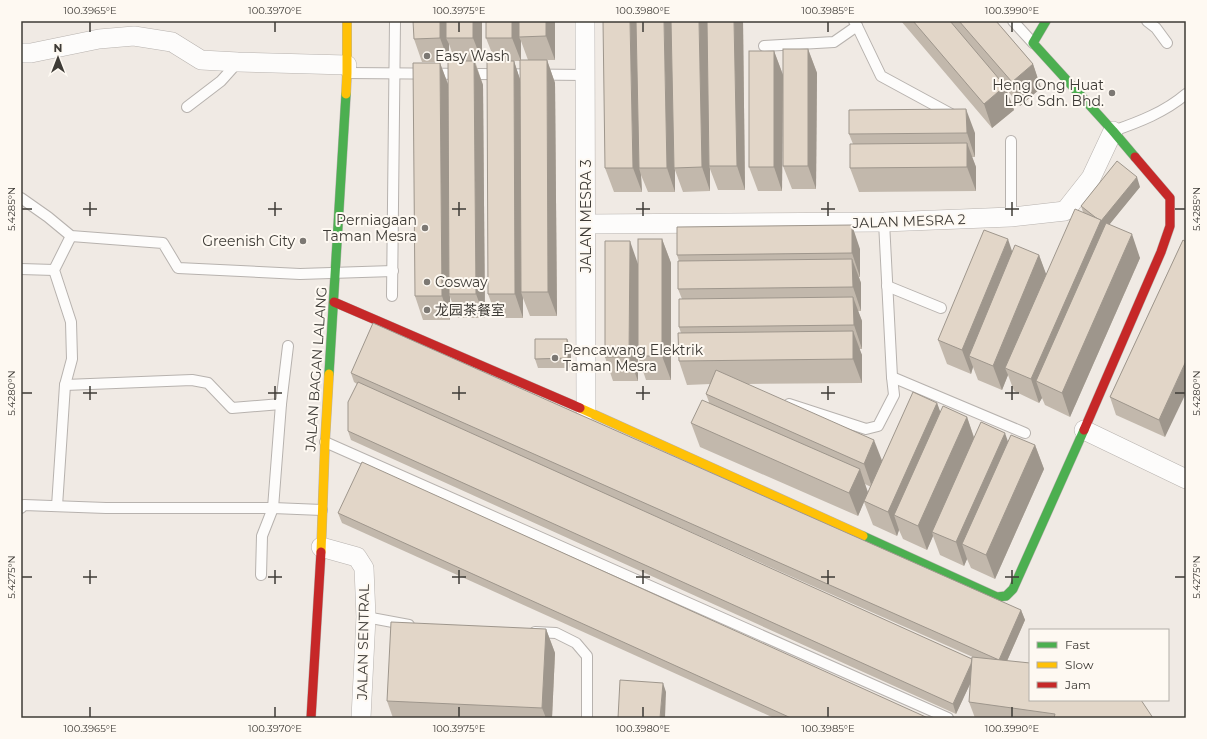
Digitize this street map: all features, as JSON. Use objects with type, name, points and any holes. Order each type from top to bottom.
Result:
[{"type":"street","name":"JALAN BAGAN LALANG","points":[[311,718],[321,547],[325,442],[347,69],[347,21]]},
{"type":"street","name":"JALAN MESRA 3","points":[[585,21],[586,411]]},
{"type":"street","points":[[334,302],[586,411],[997,597],[1006,596],[1013,589],[1084,430],[1161,252],[1170,226],[1170,198],[1113,130],[1033,43],[1046,21]]},
{"type":"street","points":[[21,53],[99,39],[134,36],[172,42],[201,60],[347,69]]},
{"type":"street","name":"JALAN MESRA 2","points":[[586,224],[884,222],[1011,217],[1065,211],[1091,178],[1113,130]]},
{"type":"street","points":[[1084,430],[1186,479]]},
{"type":"street","name":"JALAN SENTRAL","points":[[321,547],[357,557],[364,568],[366,617],[361,718]]},
{"type":"lane","points":[[392,296],[395,21]]},
{"type":"lane","points":[[1013,21],[1033,43]]},
{"type":"lane","points":[[1147,21],[1156,28],[1167,43]]},
{"type":"lane","points":[[764,46],[834,42],[856,24],[881,76],[951,114]]},
{"type":"lane","points":[[187,107],[221,81],[238,62]]},
{"type":"lane","points":[[347,69],[395,74],[585,75]]},
{"type":"lane","points":[[1113,130],[1138,123],[1176,103],[1186,94]]},
{"type":"lane","points":[[1011,141],[1011,217]]},
{"type":"lane","points":[[21,198],[48,217],[71,236],[163,244],[178,268],[300,274],[393,271]]},
{"type":"lane","points":[[783,402],[866,429],[878,426],[894,395],[884,222]]},
{"type":"lane","points":[[57,506],[65,386],[72,359],[71,322],[54,270],[71,236]]},
{"type":"lane","points":[[21,269],[54,270]]},
{"type":"lane","points":[[887,286],[941,308]]},
{"type":"lane","points":[[261,575],[262,536],[273,508],[281,404],[288,346]]},
{"type":"lane","points":[[892,377],[1025,433]]},
{"type":"lane","points":[[65,386],[192,380],[208,383],[232,408],[281,404]]},
{"type":"lane","points":[[325,442],[948,718]]},
{"type":"lane","points":[[21,508],[24,505],[106,508],[273,508],[322,510]]},
{"type":"lane","points":[[366,617],[404,624],[420,625]]},
{"type":"lane","points":[[524,631],[556,633],[576,643],[587,656],[587,718]]},
{"type":"building","points":[[413,21],[440,21],[440,38],[414,39]]},
{"type":"building","points":[[446,21],[473,21],[473,38],[446,38]]},
{"type":"building","points":[[486,21],[512,21],[512,38],[486,38]]},
{"type":"building","points":[[519,21],[546,21],[546,36],[519,37]]},
{"type":"building","points":[[603,21],[630,21],[633,168],[605,168]]},
{"type":"building","points":[[636,21],[664,21],[667,168],[639,168]]},
{"type":"building","points":[[671,21],[699,21],[702,167],[674,168]]},
{"type":"building","points":[[707,21],[734,21],[737,166],[709,166]]},
{"type":"building","points":[[913,21],[950,21],[1005,86],[984,104]]},
{"type":"building","points":[[959,21],[996,21],[1033,64],[1012,82]]},
{"type":"building","points":[[783,49],[808,49],[808,166],[783,166]]},
{"type":"building","points":[[749,51],[774,51],[774,167],[749,167]]},
{"type":"building","points":[[520,60],[547,60],[548,292],[521,292]]},
{"type":"building","points":[[448,61],[474,61],[476,294],[449,294]]},
{"type":"building","points":[[487,61],[514,61],[515,294],[488,294]]},
{"type":"building","points":[[413,63],[440,63],[442,296],[415,296]]},
{"type":"building","points":[[966,109],[967,133],[849,134],[849,110]]},
{"type":"building","points":[[967,143],[967,167],[850,168],[850,144]]},
{"type":"building","points":[[1117,161],[1137,177],[1101,221],[1081,206]]},
{"type":"building","points":[[1075,209],[1101,220],[1031,379],[1005,368]]},
{"type":"building","points":[[1106,223],[1132,234],[1062,393],[1036,381]]},
{"type":"building","points":[[852,225],[852,253],[677,255],[677,227]]},
{"type":"building","points":[[984,230],[1008,239],[962,350],[938,340]]},
{"type":"building","points":[[638,239],[662,239],[662,356],[638,356]]},
{"type":"building","points":[[1183,240],[1186,242],[1186,361],[1159,420],[1110,397]]},
{"type":"building","points":[[605,241],[630,241],[629,357],[605,357]]},
{"type":"building","points":[[1015,245],[1039,255],[993,366],[969,356]]},
{"type":"building","points":[[852,259],[853,287],[678,289],[678,261]]},
{"type":"building","points":[[853,297],[854,325],[679,327],[679,299]]},
{"type":"building","points":[[373,323],[1021,610],[999,660],[351,373]]},
{"type":"building","points":[[853,331],[853,359],[679,361],[678,333]]},
{"type":"building","points":[[535,339],[567,339],[568,358],[535,359]]},
{"type":"building","points":[[716,370],[874,440],[864,464],[706,394]]},
{"type":"building","points":[[358,382],[972,659],[953,704],[348,431],[348,402]]},
{"type":"building","points":[[913,392],[937,403],[888,512],[864,501]]},
{"type":"building","points":[[702,400],[860,469],[849,493],[691,423]]},
{"type":"building","points":[[943,406],[967,417],[918,526],[894,515]]},
{"type":"building","points":[[981,422],[1005,433],[956,542],[932,532]]},
{"type":"building","points":[[1011,435],[1035,445],[986,555],[962,544]]},
{"type":"building","points":[[362,462],[928,718],[791,718],[338,513]]},
{"type":"building","points":[[391,622],[546,629],[542,708],[387,701]]},
{"type":"building","points":[[972,657],[1029,663],[1029,701],[1142,701],[1153,718],[1054,718],[1055,714],[969,702]]},
{"type":"building","points":[[620,680],[663,683],[660,718],[618,718]]},
{"type":"traffic: fast","points":[[1046,21],[1033,43],[1135,157]]},
{"type":"traffic: fast","points":[[329,374],[346,94]]},
{"type":"traffic: fast","points":[[863,536],[997,597],[1006,596],[1013,589],[1084,430]]},
{"type":"traffic: slow","points":[[346,94],[347,21]]},
{"type":"traffic: slow","points":[[321,552],[329,374]]},
{"type":"traffic: slow","points":[[580,408],[863,536]]},
{"type":"traffic: jam","points":[[1084,430],[1161,252],[1170,226],[1170,198],[1135,157]]},
{"type":"traffic: jam","points":[[334,302],[580,408]]},
{"type":"traffic: jam","points":[[311,718],[321,552]]},
{"type":"place","name":"Easy Wash","points":[[427,56]]},
{"type":"place","name":"Heng Ong Huat LPG Sdn. Bhd.","points":[[1112,93]]},
{"type":"place","name":"Perniagaan Taman Mesra","points":[[425,228]]},
{"type":"place","name":"Greenish City","points":[[303,241]]},
{"type":"place","name":"Cosway","points":[[427,282]]},
{"type":"place","name":"龙园茶餐室","points":[[427,310]]},
{"type":"place","name":"Pencawang Elektrik Taman Mesra","points":[[555,358]]}]
